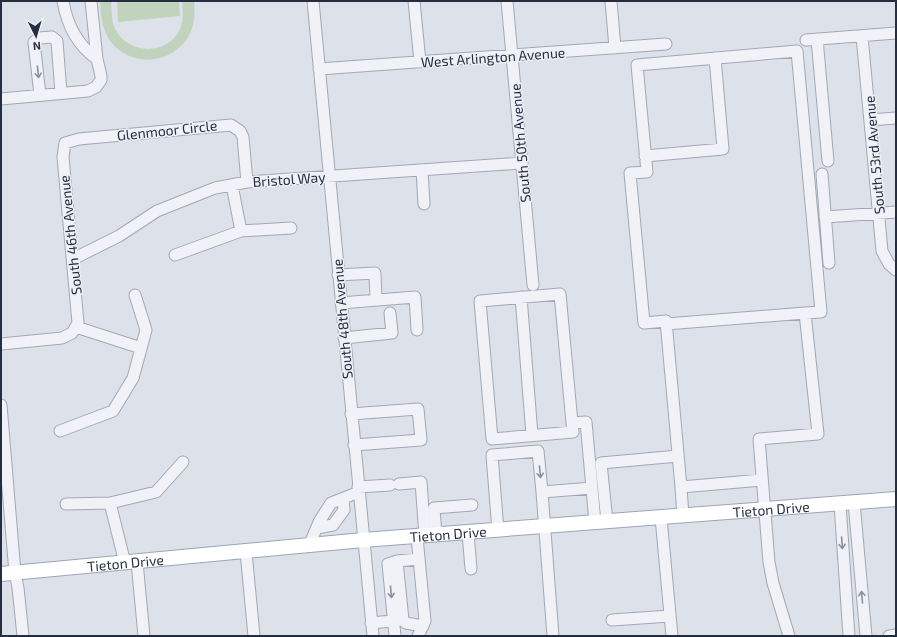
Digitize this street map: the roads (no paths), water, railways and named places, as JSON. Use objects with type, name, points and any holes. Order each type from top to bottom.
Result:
[{"type":"main road","name":"Tieton Drive","points":[[1,574],[131,563],[363,540],[543,528],[896,499]]},
{"type":"street","points":[[63,1],[72,31],[84,50],[97,60]]},
{"type":"street","points":[[1,99],[88,91],[96,87],[101,80],[97,60],[91,1]]},
{"type":"street","name":"South 48th Avenue","points":[[313,1],[373,636]]},
{"type":"street","points":[[414,1],[420,62]]},
{"type":"street","name":"South 50th Avenue","points":[[507,1],[533,285]]},
{"type":"street","points":[[611,1],[616,48]]},
{"type":"street","points":[[806,40],[896,33]]},
{"type":"street","name":"South 53rd Avenue","points":[[862,36],[882,251],[889,264],[896,270]]},
{"type":"street","points":[[40,96],[34,42],[39,38],[52,37],[57,41],[61,93]]},
{"type":"street","points":[[817,39],[828,161]]},
{"type":"street","name":"West Arlington Avenue","points":[[319,69],[666,44]]},
{"type":"street","points":[[666,324],[821,312],[797,51],[637,65],[647,172],[630,173],[644,323],[666,321],[666,324],[678,456],[684,516]]},
{"type":"street","points":[[645,156],[723,149],[715,58]]},
{"type":"street","points":[[870,120],[896,118]]},
{"type":"street","name":"Glenmoor Circle","points":[[65,143],[79,138],[232,125],[240,131],[243,137],[247,182]]},
{"type":"street","name":"South 46th Avenue","points":[[65,143],[63,157],[78,320],[76,327]]},
{"type":"street","name":"Bristol Way","points":[[72,259],[119,236],[157,211],[215,188],[247,182],[522,163]]},
{"type":"street","points":[[422,170],[424,204]]},
{"type":"street","points":[[822,174],[829,263]]},
{"type":"street","points":[[232,185],[241,231]]},
{"type":"street","points":[[825,217],[896,212]]},
{"type":"street","points":[[175,255],[241,231],[291,228]]},
{"type":"street","points":[[338,275],[375,273],[376,300]]},
{"type":"street","points":[[560,294],[572,423],[572,432],[492,439],[480,301],[560,294]]},
{"type":"street","points":[[60,431],[113,411],[133,378],[146,330],[135,295]]},
{"type":"street","points":[[341,303],[415,297],[417,330]]},
{"type":"street","points":[[521,297],[532,435]]},
{"type":"street","points":[[344,338],[392,333],[390,313]]},
{"type":"street","points":[[789,636],[773,583],[759,439],[818,434],[805,313]]},
{"type":"street","points":[[1,344],[62,338],[72,334],[76,327],[141,348]]},
{"type":"street","points":[[1,405],[15,573],[23,636]]},
{"type":"street","points":[[352,414],[418,409],[421,440],[354,445]]},
{"type":"street","points":[[572,423],[586,422],[592,488],[601,523]]},
{"type":"street","points":[[498,531],[492,455],[538,451],[542,492],[543,528],[553,636]]},
{"type":"street","points":[[601,523],[601,463],[678,456]]},
{"type":"street","points":[[66,504],[110,503],[156,492],[183,462]]},
{"type":"street","points":[[681,487],[762,480]]},
{"type":"street","points":[[309,546],[317,528],[333,524],[344,510],[343,499],[359,489],[394,484],[420,482],[426,536]]},
{"type":"street","points":[[542,492],[592,488]]},
{"type":"street","points":[[854,502],[866,636]]},
{"type":"street","points":[[110,503],[131,563],[144,636]]},
{"type":"street","points":[[840,504],[850,636]]},
{"type":"street","points":[[418,636],[425,622],[419,559],[434,508],[472,505]]},
{"type":"street","points":[[662,518],[672,636]]},
{"type":"street","points":[[468,533],[471,569]]},
{"type":"street","points":[[246,552],[254,636]]},
{"type":"street","points":[[395,636],[398,621],[397,561],[419,559]]},
{"type":"street","points":[[612,620],[670,616]]},
{"type":"street","points":[[372,623],[398,621],[423,626]]},
{"type":"street","points":[[889,636],[896,635]]}]
